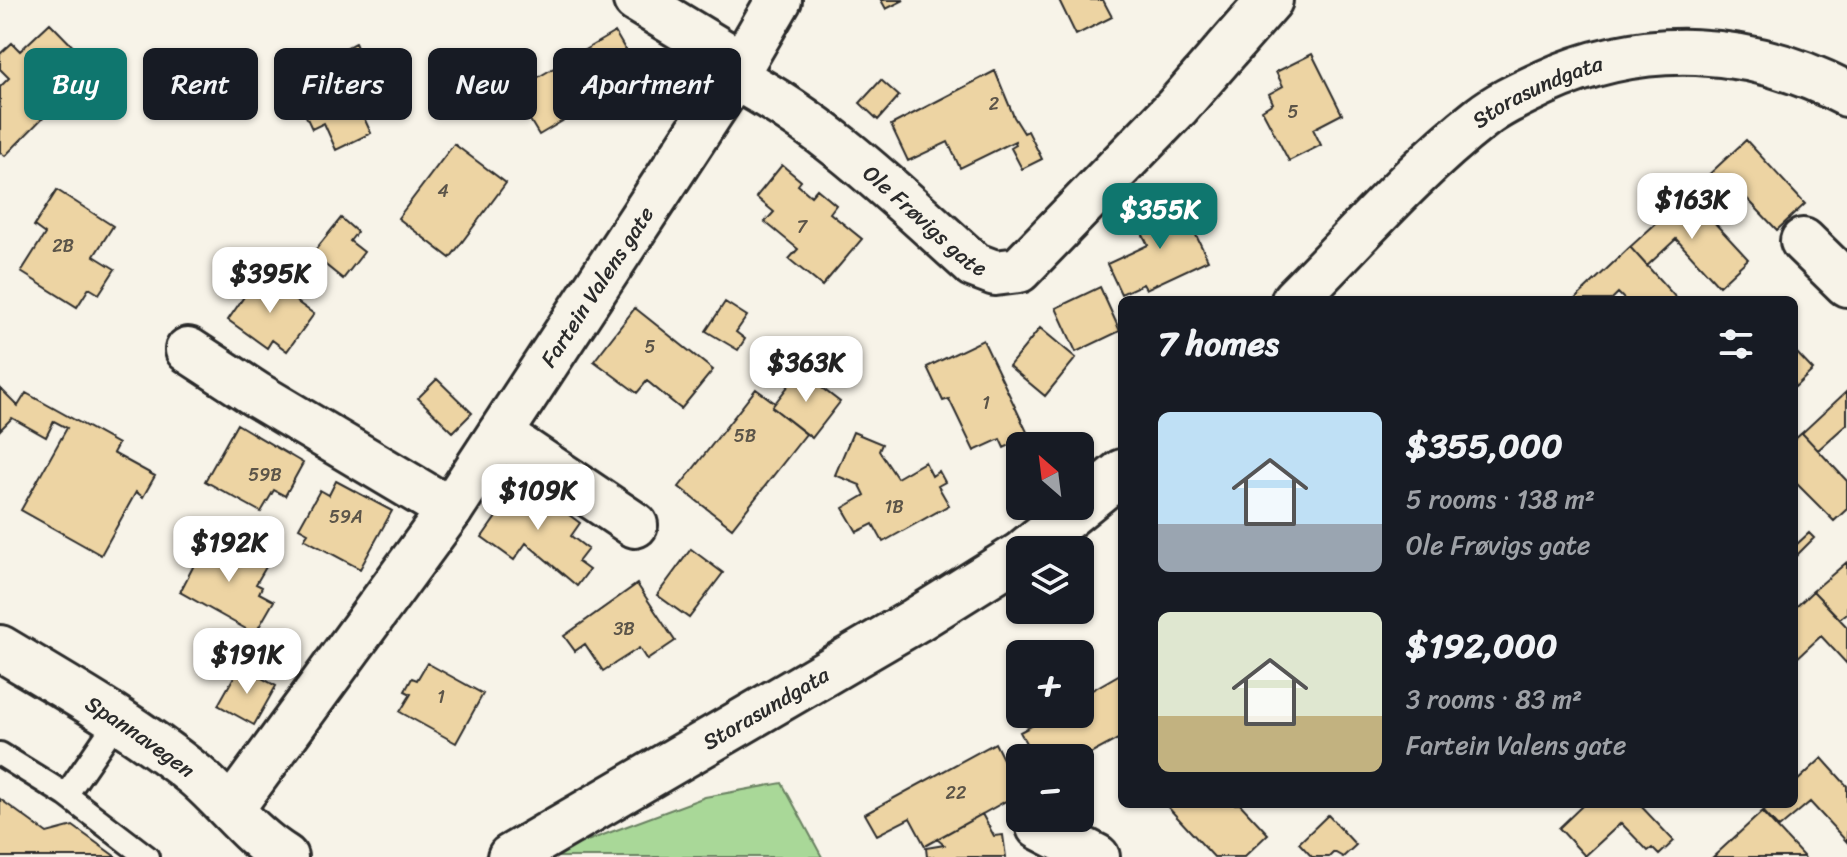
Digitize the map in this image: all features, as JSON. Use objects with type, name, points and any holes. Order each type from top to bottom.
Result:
[{"type":"street","points":[[636,0],[706,48]]},
{"type":"street","name":"Fartein Valens gate","points":[[741,65],[779,0]]},
{"type":"street","name":"Ole Frøvigs gate","points":[[741,72],[852,156],[974,265],[995,273],[1019,270],[1177,107],[1270,0]]},
{"type":"street","name":"Storasundgata","points":[[1298,296],[1438,154],[1483,116],[1576,68],[1637,52],[1705,49],[1774,63],[1847,94]]},
{"type":"street","name":"Fartein Valens gate","points":[[231,809],[450,510],[705,120]]},
{"type":"street","points":[[1803,241],[1847,284]]},
{"type":"street","points":[[188,350],[257,395],[450,510]]},
{"type":"street","points":[[500,434],[635,525]]},
{"type":"street","points":[[1043,536],[1118,475]]},
{"type":"street","name":"Storasundgata","points":[[510,857],[916,620],[1006,564]]},
{"type":"street","name":"Spannavegen","points":[[0,648],[119,718],[198,778],[273,853]]},
{"type":"street","points":[[1049,832],[1097,857]]},
{"type":"lane","points":[[66,795],[119,718]]},
{"type":"lane","points":[[0,754],[66,795],[147,857]]},
{"type":"green space","points":[[782,783],[822,857],[544,857],[705,797]]},
{"type":"building","points":[[881,0],[904,0],[886,9]]},
{"type":"building","points":[[1059,0],[1103,0],[1112,17],[1076,35]]},
{"type":"building","points":[[50,23],[74,48],[24,48],[24,120],[41,120],[5,156],[0,152],[0,87],[9,78],[0,69],[0,54],[12,43],[20,51]]},
{"type":"building","points":[[615,32],[624,48],[588,48]]},
{"type":"building","points":[[1312,54],[1342,114],[1313,129],[1321,145],[1289,161],[1262,110],[1273,103],[1269,94],[1283,86],[1276,72]]},
{"type":"building","points":[[553,68],[553,120],[564,120],[539,135],[530,120],[537,120],[537,78]]},
{"type":"building","points":[[995,71],[1014,117],[1024,133],[1028,131],[1042,159],[1022,169],[1011,148],[1016,145],[1015,141],[960,168],[948,142],[908,161],[891,125]]},
{"type":"building","points":[[881,80],[899,96],[878,120],[860,103]]},
{"type":"building","points":[[308,120],[365,120],[371,133],[336,150],[324,123],[312,129]]},
{"type":"building","points":[[1746,140],[1805,204],[1777,230],[1734,185],[1705,213],[1688,194]]},
{"type":"building","points":[[454,144],[506,183],[450,258],[398,218]]},
{"type":"building","points":[[782,165],[801,181],[798,185],[811,196],[817,189],[836,205],[830,213],[862,239],[822,286],[789,259],[798,249],[765,222],[774,212],[756,197]]},
{"type":"building","points":[[57,190],[113,226],[94,256],[115,269],[99,294],[89,288],[77,307],[21,272],[45,234],[34,226]]},
{"type":"building","points":[[1688,194],[1748,259],[1719,286],[1676,239],[1647,266],[1630,247]]},
{"type":"building","points":[[1179,200],[1208,260],[1146,289],[1143,284],[1121,294],[1107,264],[1148,245],[1142,233],[1150,229],[1144,217]]},
{"type":"building","points":[[341,218],[357,232],[350,241],[364,252],[343,279],[312,254]]},
{"type":"building","points":[[1630,247],[1674,296],[1621,296],[1618,293],[1615,296],[1578,296]]},
{"type":"building","points":[[259,275],[314,314],[287,351],[272,340],[267,348],[228,320]]},
{"type":"building","points":[[1100,287],[1118,332],[1076,352],[1056,308]]},
{"type":"building","points":[[725,302],[747,316],[736,332],[745,339],[738,350],[706,331]]},
{"type":"building","points":[[635,308],[713,370],[681,409],[647,381],[637,393],[594,361]]},
{"type":"building","points":[[1040,328],[1076,358],[1045,396],[1009,366]]},
{"type":"building","points":[[983,340],[1027,432],[1006,432],[1004,448],[1000,439],[974,451],[949,399],[943,401],[927,367]]},
{"type":"building","points":[[1798,354],[1813,370],[1798,384]]},
{"type":"building","points":[[800,371],[840,402],[812,438],[772,407]]},
{"type":"building","points":[[437,379],[472,413],[453,432],[418,398]]},
{"type":"building","points":[[0,388],[18,406],[26,393],[118,444],[113,453],[155,476],[143,497],[136,492],[101,555],[21,510],[67,428],[54,421],[46,437],[12,418],[0,430]]},
{"type":"building","points":[[756,389],[775,403],[772,407],[806,434],[732,528],[679,487]]},
{"type":"building","points":[[1847,391],[1847,424],[1818,450],[1802,433]]},
{"type":"building","points":[[237,424],[303,463],[285,496],[274,490],[261,512],[205,481]]},
{"type":"building","points":[[853,432],[882,444],[879,451],[897,478],[925,462],[932,476],[939,471],[945,482],[938,486],[949,505],[883,542],[873,524],[857,532],[843,508],[865,495],[860,485],[835,475]]},
{"type":"building","points":[[1802,433],[1847,481],[1847,509],[1834,521],[1798,485],[1798,436]]},
{"type":"building","points":[[522,480],[580,523],[571,536],[588,549],[578,562],[589,570],[577,586],[526,543],[514,560],[482,537]]},
{"type":"building","points":[[336,481],[392,511],[360,569],[304,539],[308,533],[299,528],[320,490],[329,495]]},
{"type":"building","points":[[1809,533],[1814,538],[1798,554],[1798,543]]},
{"type":"building","points":[[209,536],[230,547],[234,541],[250,550],[247,557],[266,567],[256,584],[262,587],[259,593],[274,601],[255,634],[180,592]]},
{"type":"building","points":[[691,549],[723,573],[689,618],[657,595]]},
{"type":"building","points":[[1847,562],[1847,613],[1840,619],[1813,591]]},
{"type":"building","points":[[637,584],[675,641],[647,660],[639,648],[603,671],[585,644],[575,651],[564,636]]},
{"type":"building","points":[[1813,591],[1847,627],[1847,664],[1821,636],[1798,657],[1798,605]]},
{"type":"building","points":[[427,663],[483,694],[456,743],[400,712],[411,694],[405,691],[412,678],[417,680]]},
{"type":"building","points":[[240,666],[276,686],[254,725],[218,705]]},
{"type":"building","points":[[1118,675],[1118,739],[1094,752],[1094,744],[1026,744],[1020,732],[1028,728],[1094,728],[1094,689]]},
{"type":"building","points":[[995,743],[1006,765],[1006,801],[925,846],[910,818],[877,835],[865,814]]},
{"type":"building","points":[[1822,758],[1847,786],[1847,842],[1810,802],[1779,828],[1763,811],[1766,808],[1798,808],[1798,780]]},
{"type":"building","points":[[0,799],[47,833],[73,826],[116,857],[0,857]]},
{"type":"building","points":[[1169,808],[1244,808],[1268,834],[1244,857],[1214,857]]},
{"type":"building","points":[[1580,808],[1643,808],[1674,841],[1659,855],[1652,848],[1648,851],[1621,823],[1585,856],[1559,828]]},
{"type":"building","points":[[1762,812],[1804,857],[1713,857]]},
{"type":"building","points":[[982,814],[994,836],[1003,835],[1006,857],[927,857],[926,848],[944,845],[937,839]]},
{"type":"building","points":[[1328,815],[1356,845],[1343,857],[1334,852],[1329,857],[1312,857],[1299,843]]}]
